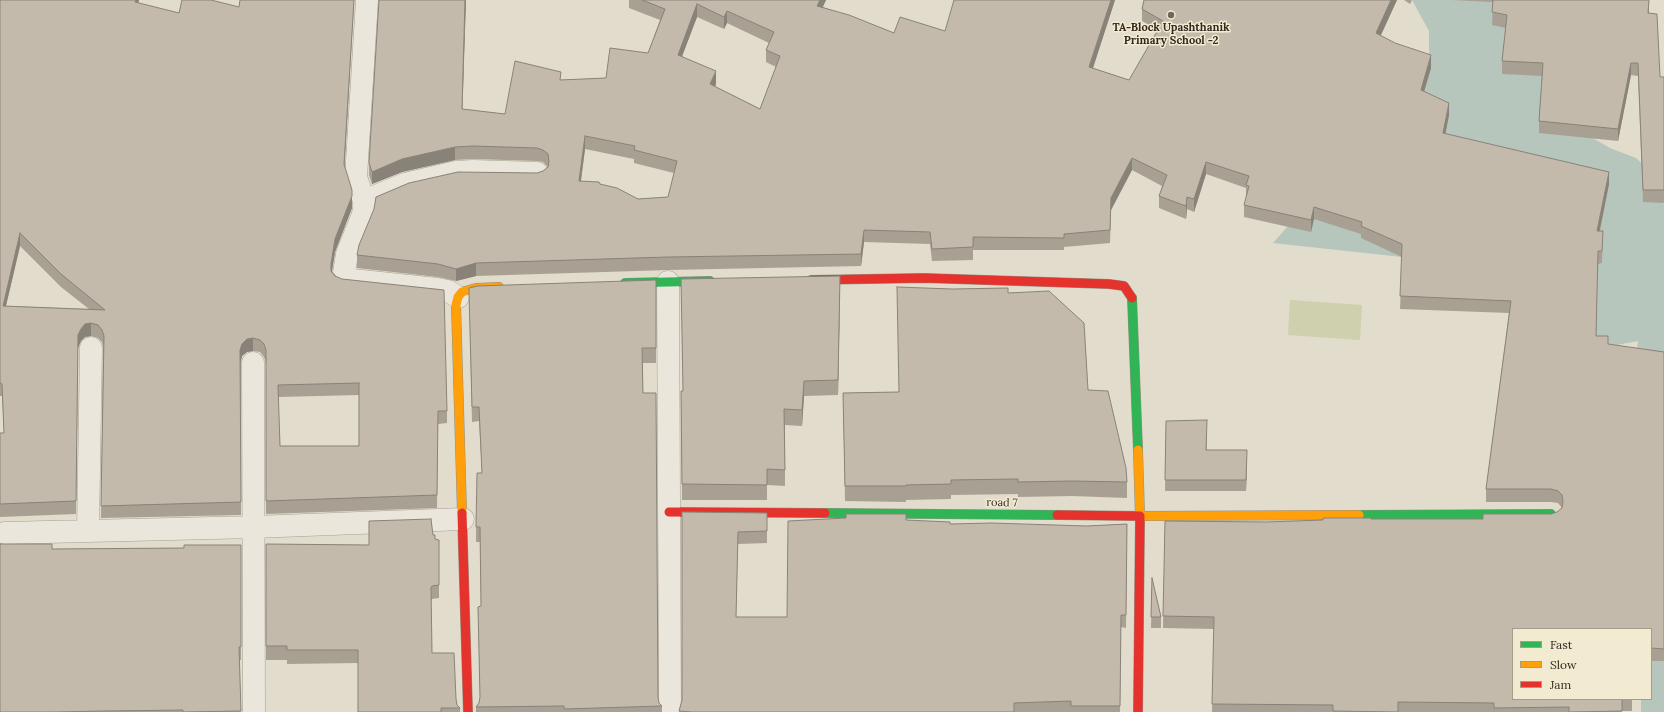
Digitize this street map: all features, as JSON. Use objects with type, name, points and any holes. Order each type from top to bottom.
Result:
[{"type":"street","points":[[367,0],[356,177],[364,201],[362,217],[346,254],[342,279],[437,289],[448,291],[458,297]]},
{"type":"street","points":[[364,201],[405,184],[456,172],[473,171],[537,173]]},
{"type":"street","points":[[804,280],[924,278],[1110,284],[1124,286],[1132,297],[1140,516],[1138,712]]},
{"type":"street","points":[[614,284],[716,281]]},
{"type":"street","points":[[668,282],[670,712]]},
{"type":"street","points":[[468,712],[456,305],[458,297],[462,292],[476,288],[507,287]]},
{"type":"street","points":[[88,531],[91,348]]},
{"type":"street","points":[[253,363],[254,712]]},
{"type":"street","name":"road 7","points":[[669,512],[1140,516],[1551,514]]},
{"type":"street","points":[[5,533],[254,527],[463,519]]},
{"type":"green space","points":[[1290,300],[1362,305],[1360,340],[1288,335]]},
{"type":"shaded area","points":[[1412,0],[1548,0],[1582,132],[1610,148],[1636,158],[1655,176],[1664,205],[1664,712],[1641,712],[1641,700],[1652,700],[1652,628],[1629,420],[1638,341],[1595,349],[1598,264],[1524,258],[1402,257],[1273,243],[1429,66],[1429,31]]},
{"type":"building","points":[[0,0],[136,0],[135,2],[179,13],[182,0],[211,0],[239,7],[240,0],[354,0],[344,164],[352,190],[352,196],[335,239],[331,271],[335,276],[342,279],[444,290],[447,411],[438,411],[437,495],[266,501],[266,350],[264,344],[260,340],[253,338],[247,339],[242,344],[240,350],[241,502],[101,506],[104,336],[98,325],[91,323],[85,324],[78,335],[76,501],[0,504],[0,433],[4,433],[2,384],[0,383]],"holes":[[[20,233],[61,274],[105,310],[3,306]],[[359,383],[359,446],[280,446],[278,385]]]},
{"type":"building","points":[[379,0],[465,0],[462,109],[505,114],[515,61],[561,72],[560,80],[606,78],[610,48],[648,53],[665,9],[642,0],[820,0],[817,6],[849,15],[894,33],[900,17],[945,31],[954,0],[1111,0],[1089,67],[1129,80],[1163,21],[1142,9],[1144,0],[1391,0],[1376,33],[1395,43],[1431,55],[1421,90],[1449,103],[1443,133],[1609,172],[1597,231],[1603,231],[1602,251],[1598,251],[1596,336],[1608,336],[1608,344],[1664,352],[1664,649],[1652,648],[1652,628],[1512,628],[1512,700],[1622,700],[1622,711],[1569,712],[1569,707],[1494,708],[1494,703],[1398,702],[1398,712],[1333,711],[1333,705],[1212,704],[1214,617],[1163,616],[1165,521],[1266,522],[1323,520],[1323,518],[1483,519],[1483,514],[1551,514],[1562,508],[1563,501],[1562,495],[1558,491],[1551,489],[1486,489],[1511,301],[1400,296],[1402,244],[1361,226],[1362,222],[1314,207],[1311,220],[1244,205],[1249,186],[1246,185],[1249,176],[1206,162],[1194,199],[1187,197],[1186,206],[1159,196],[1167,175],[1132,158],[1111,198],[1110,230],[1064,234],[1064,238],[973,237],[973,247],[932,249],[930,232],[864,230],[861,254],[668,257],[476,263],[456,269],[438,264],[357,255],[359,245],[374,209],[376,197],[409,183],[458,172],[537,173],[548,167],[548,154],[537,148],[473,146],[455,147],[402,159],[372,172],[369,163]],"holes":[[[697,4],[724,17],[727,11],[774,32],[766,50],[780,56],[760,109],[710,84],[716,71],[678,55]],[[585,136],[635,146],[634,150],[677,161],[668,197],[638,199],[617,188],[600,184],[599,182],[579,181]]]},
{"type":"building","points":[[1493,0],[1649,0],[1648,13],[1657,14],[1660,77],[1664,77],[1664,190],[1643,190],[1638,63],[1631,63],[1618,129],[1539,121],[1543,63],[1502,61],[1507,15],[1492,12]]},
{"type":"building","points":[[840,276],[838,380],[804,381],[802,410],[784,409],[785,470],[767,469],[767,485],[682,484],[681,391],[683,391],[681,279]]},
{"type":"building","points":[[656,280],[656,348],[642,348],[643,393],[656,393],[658,697],[659,703],[662,706],[564,709],[564,706],[476,707],[479,703],[480,697],[478,607],[481,606],[480,527],[476,527],[477,473],[482,473],[479,407],[472,407],[469,288],[478,286]]},
{"type":"building","points":[[897,287],[952,289],[1008,288],[1008,293],[1049,291],[1084,323],[1088,390],[1108,391],[1126,468],[1127,482],[1018,482],[1018,479],[951,480],[951,484],[906,486],[845,486],[843,393],[899,392]]},
{"type":"building","points":[[1207,420],[1206,450],[1247,450],[1246,480],[1165,480],[1166,421]]},
{"type":"building","points":[[682,512],[767,513],[767,531],[738,532],[736,617],[787,617],[788,521],[846,518],[846,514],[906,514],[906,520],[950,522],[950,524],[991,523],[1087,526],[1127,524],[1126,615],[1121,615],[1120,706],[1071,706],[1071,701],[1014,703],[1014,712],[679,711],[682,700]]},
{"type":"building","points":[[431,519],[433,535],[435,535],[435,539],[439,540],[439,585],[432,586],[431,588],[432,653],[454,653],[456,699],[457,705],[460,708],[441,708],[441,712],[358,712],[358,650],[287,650],[287,646],[266,646],[266,544],[369,545],[369,521]]},
{"type":"building","points":[[0,544],[52,544],[52,549],[184,548],[184,545],[241,545],[241,647],[239,647],[241,711],[183,712],[183,710],[0,712]]},
{"type":"building","points":[[1152,578],[1161,617],[1151,617]]},
{"type":"traffic: fast","points":[[625,283],[710,281]]},
{"type":"traffic: fast","points":[[1132,298],[1138,450]]},
{"type":"traffic: fast","points":[[825,513],[1057,515]]},
{"type":"traffic: fast","points":[[1359,515],[1551,514]]},
{"type":"traffic: slow","points":[[462,513],[456,305],[458,297],[462,292],[476,288],[499,287]]},
{"type":"traffic: slow","points":[[1138,450],[1140,516],[1359,515]]},
{"type":"traffic: jam","points":[[811,280],[924,278],[1109,284],[1124,286],[1132,298]]},
{"type":"traffic: jam","points":[[669,512],[825,513]]},
{"type":"traffic: jam","points":[[462,513],[468,712]]},
{"type":"traffic: jam","points":[[1057,515],[1140,516],[1138,712]]},
{"type":"place","name":"TA-Block Upashthanik Primary School -2","points":[[1171,15]]}]
